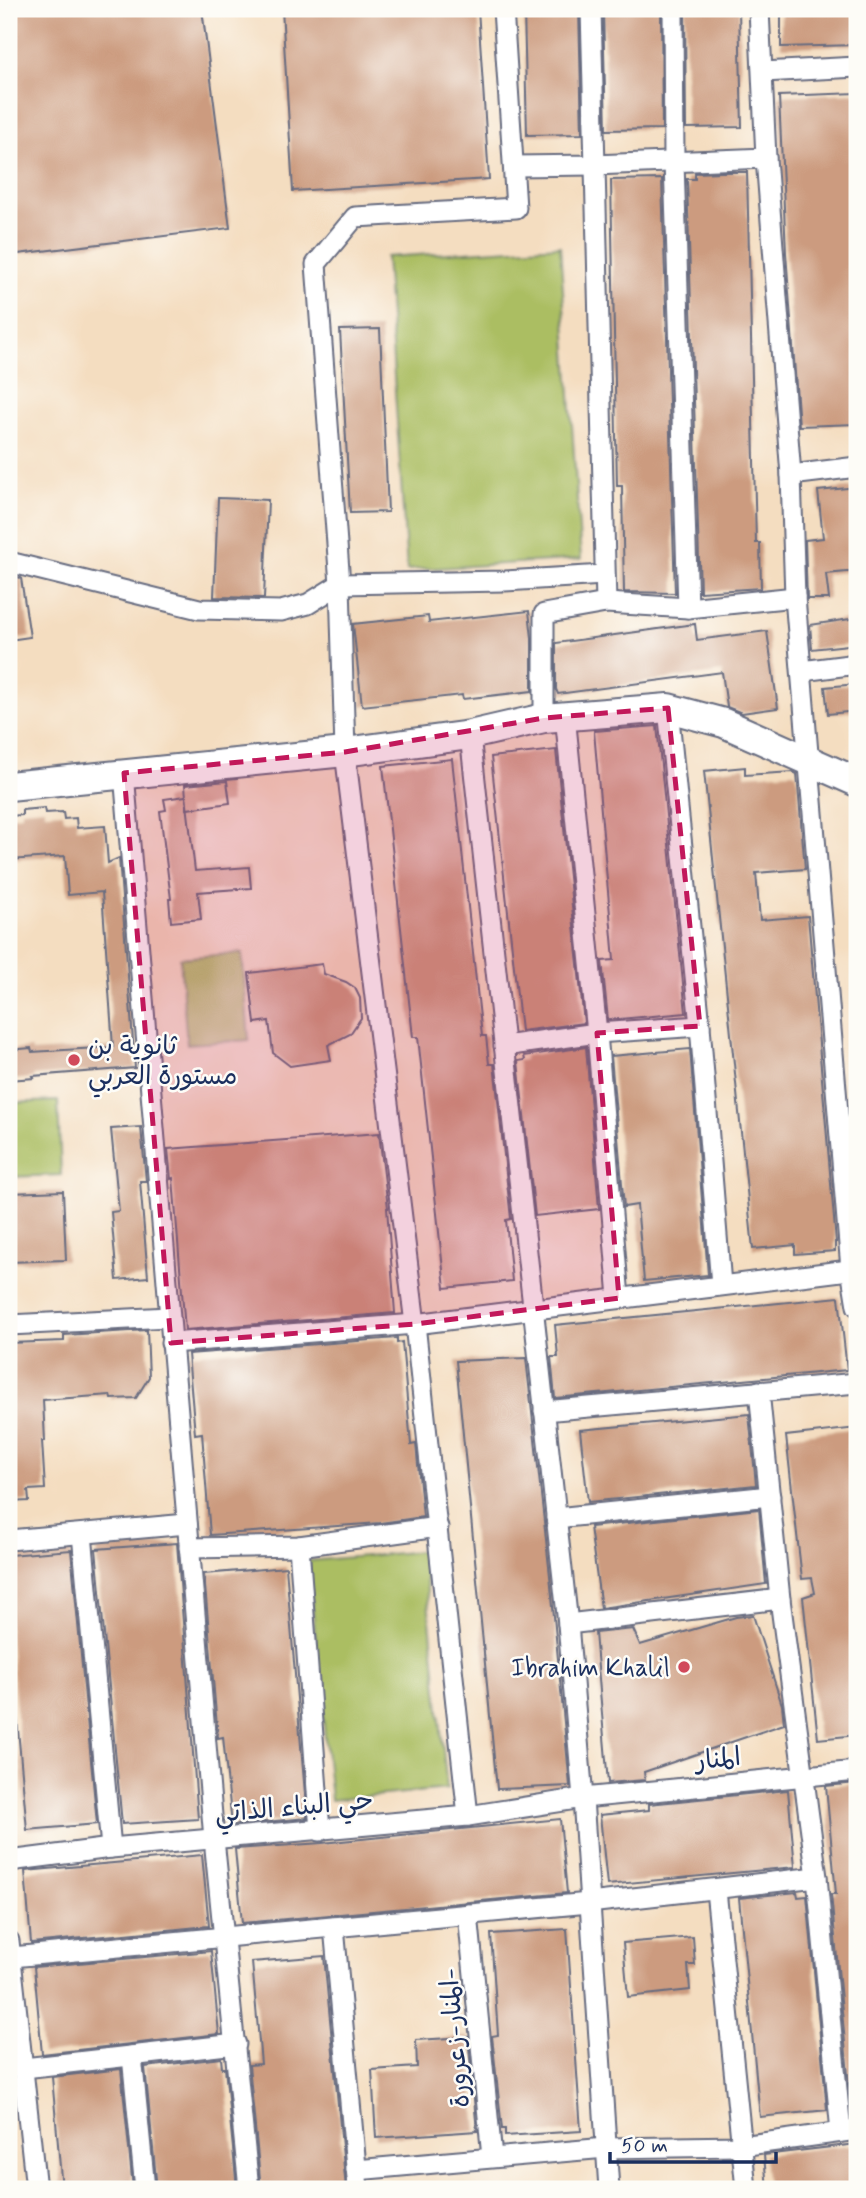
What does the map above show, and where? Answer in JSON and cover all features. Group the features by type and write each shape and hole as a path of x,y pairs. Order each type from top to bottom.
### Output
{"street":[{"path":"468,1816 415,1324 345,752 340,584 316,264 355,217 516,208 503,9"},
{"path":"591,9 606,603"},
{"path":"673,9 674,162 688,608"},
{"path":"759,9 766,158 791,475 795,597 857,1306"},
{"path":"762,72 857,67"},
{"path":"514,166 766,158"},
{"path":"791,475 857,467"},
{"path":"9,562 199,609 281,611 307,604 340,584 505,581 604,575"},
{"path":"619,1298 597,1033 554,717 544,614 606,603 688,608 795,597"},
{"path":"802,671 857,664"},
{"path":"668,708 700,1026 721,1286"},
{"path":"9,786 345,752 470,735 554,717 668,708 724,723 857,782"},
{"path":"470,735 568,1624 583,1798 609,2189"},
{"path":"124,773 214,1839 249,2189"},
{"path":"504,1046 597,1033 700,1026"},
{"path":"171,1343 415,1324 854,1269"},
{"path":"9,1325 169,1317"},
{"path":"544,1411 857,1383"},
{"path":"334,1927 357,2179 492,2157 606,2148 741,2146 849,2131 780,1599 759,1391"},
{"path":"556,1518 770,1496"},
{"path":"9,1540 187,1524"},
{"path":"189,1548 299,1546 438,1527"},
{"path":"82,1534 111,1848"},
{"path":"299,1546 320,1831"},
{"path":"568,1624 780,1599"},
{"name":"المنار","path":"583,1798 857,1771"},
{"name":"حي البناء الذاتي","path":"9,1861 111,1848 468,1816 583,1798"},
{"path":"36,2189 11,1949 223,1937 589,1903 817,1877"},
{"path":"716,1890 746,2189"},
{"name":"المنار-زعرورة-","path":"468,1914 492,2157"},
{"path":"24,2068 236,2044"},
{"path":"132,2056 145,2189"}],"highlighted area":[{"path":"668,708 700,1026 597,1033 619,1298 415,1324 171,1343 124,773 345,752 544,718"}],"green space":[{"path":"560,246 581,559 407,570 386,257"},
{"path":"242,953 249,1040 187,1044 180,958"},
{"path":"58,1101 61,1175 9,1177 9,1103"},
{"path":"423,1551 447,1789 331,1800 308,1561"}],"building":[{"path":"9,9 202,9 230,228 9,255"},
{"path":"282,9 478,9 489,179 293,191"},
{"path":"524,9 579,9 582,134 527,135"},
{"path":"603,9 661,9 662,129 606,130"},
{"path":"685,9 739,9 742,127 686,128"},
{"path":"781,9 857,9 857,45 781,47"},
{"path":"857,93 857,424 799,426 786,253 779,96"},
{"path":"747,172 756,543 760,543 761,588 700,592 687,179 695,179 695,173"},
{"path":"662,179 675,593 624,592 622,486 617,486 611,180"},
{"path":"380,329 388,512 350,513 340,330"},
{"path":"857,487 857,571 826,574 829,599 807,599 805,540 823,538 818,491"},
{"path":"218,498 268,500 264,598 214,597"},
{"path":"9,575 21,578 30,637 9,640"},
{"path":"529,611 532,691 463,699 462,695 362,706 353,624 428,616 429,622"},
{"path":"857,618 857,644 812,649 810,625"},
{"path":"695,624 697,640 767,631 778,708 742,713 727,707 722,672 558,694 556,643"},
{"path":"857,684 857,711 828,714 825,687"},
{"path":"657,726 686,1013 608,1020 602,961 614,960 594,731"},
{"path":"556,750 584,1023 521,1031 491,757"},
{"path":"452,759 482,1036 486,1036 489,1064 494,1064 511,1219 506,1220 512,1281 445,1288 418,1037 413,1037 383,766"},
{"path":"745,767 745,775 797,774 805,869 756,873 760,920 808,916 835,1251 795,1254 795,1245 753,1249 704,771"},
{"path":"227,781 230,803 187,809 185,785"},
{"path":"186,796 195,871 249,867 251,888 198,892 201,919 171,922 171,899 160,811 166,810 164,799"},
{"path":"44,808 45,813 63,812 64,819 76,818 77,828 105,826 108,863 119,858 135,1068 9,1080 9,1050 31,1048 32,1052 113,1047 102,892 68,895 65,856 9,860 9,816 22,815 22,810"},
{"path":"322,964 324,974 355,988 360,998 361,1018 350,1034 328,1045 331,1060 290,1066 273,1053 269,1021 255,1023 249,973"},
{"path":"586,1047 599,1209 535,1216 518,1061 525,1060 524,1056"},
{"path":"690,1049 708,1275 644,1281 637,1205 624,1207 611,1056"},
{"path":"141,1127 146,1181 140,1181 148,1277 117,1280 111,1212 119,1211 111,1129"},
{"path":"379,1133 388,1208 395,1313 185,1330 173,1178 171,1179 168,1149"},
{"path":"63,1191 66,1260 9,1262 9,1193"},
{"path":"839,1297 847,1370 555,1398 551,1357 558,1357 555,1325"},
{"path":"147,1330 149,1377 136,1398 111,1399 110,1395 43,1400 45,1489 28,1490 29,1501 9,1502 9,1343 64,1341 64,1335"},
{"path":"397,1338 397,1343 402,1342 411,1445 416,1444 423,1517 380,1523 210,1535 202,1433 195,1434 188,1354"},
{"path":"526,1358 570,1786 497,1789 456,1361"},
{"path":"749,1414 756,1485 588,1502 580,1430"},
{"path":"857,1428 857,1735 818,1739 803,1597 815,1593 812,1578 802,1579 786,1436"},
{"path":"759,1509 766,1584 601,1608 590,1527"},
{"path":"177,1543 198,1819 122,1824 96,1549"},
{"path":"71,1550 97,1824 27,1830 9,1628 9,1555"},
{"path":"286,1567 307,1818 232,1825 223,1737 218,1738 204,1574"},
{"name":"Ibrahim Khalil","path":"753,1615 782,1705 784,1724 644,1772 645,1780 608,1783 595,1633 633,1629 640,1645 736,1617"},
{"path":"857,1783 857,2106 851,2107 831,1894 836,1894 826,1786"},
{"path":"788,1790 795,1867 607,1885 600,1815 649,1810 649,1804"},
{"path":"560,1819 567,1893 242,1923 235,1849"},
{"path":"202,1855 209,1926 31,1943 25,1871"},
{"path":"797,1892 798,1897 807,1896 827,2110 760,2117 739,1898"},
{"path":"567,1929 581,2131 505,2136 492,2036 498,2035 491,1934"},
{"path":"693,1937 695,1965 688,1965 690,1990 628,1997 623,1943"},
{"path":"211,1951 219,2034 42,2054 34,1967"},
{"path":"324,1956 346,2189 261,2189 249,2065 261,2064 252,1962"},
{"path":"468,2037 477,2131 376,2138 372,2070 417,2067 416,2040"},
{"path":"221,2058 222,2068 225,2068 237,2189 157,2189 145,2067"},
{"path":"121,2069 133,2189 62,2189 52,2077"},
{"path":"857,2144 857,2189 767,2189 764,2155"}],"place":[{"name":"ثانوية بن مستورة العربي","path":"74,1060"},
{"name":"Ibrahim Khalil","path":"684,1667"}]}
